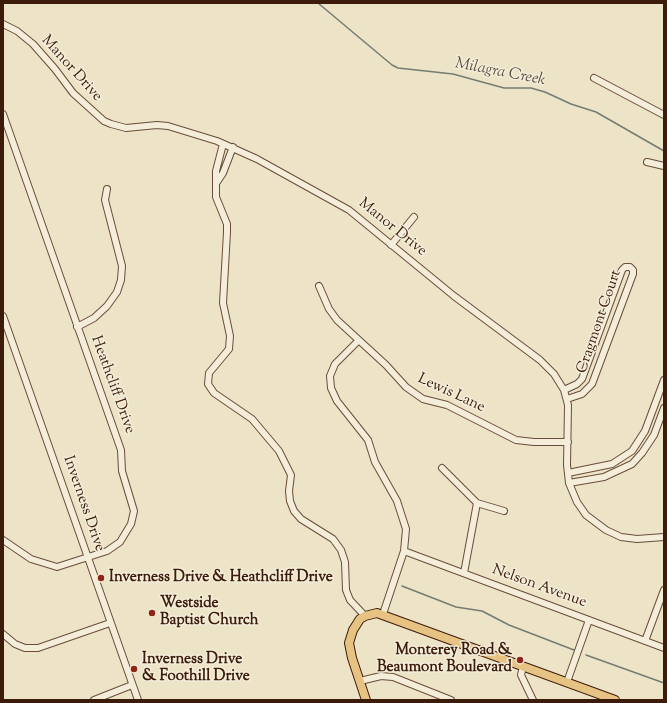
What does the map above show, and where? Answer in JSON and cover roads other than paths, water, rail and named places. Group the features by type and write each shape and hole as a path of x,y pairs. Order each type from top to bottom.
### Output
{"main road":[{"path":"366,700 352,658 350,643 352,630 365,616 377,613 615,700"}],"street":[{"name":"Manor Drive","path":"3,24 17,32 37,48 73,93 104,121 126,128 157,125 168,126 233,147 341,204 454,296 545,364 554,374 564,390 567,399 569,418 568,473 570,483 581,508 592,521 621,537 633,539 664,537"},
{"path":"594,78 664,115"},
{"name":"Heathcliff Drive","path":"3,114 121,450 122,471 134,511 131,524 120,542 107,551 58,567 43,564 31,559 3,540"},
{"path":"223,144 216,171 216,197 227,224 223,271 223,303 230,336 229,349 209,373 208,384 214,393 252,419 279,451 291,475 290,496 294,511 301,519 333,539 341,550 345,562 346,590 350,600 365,616"},
{"path":"217,182 223,173 233,147"},
{"path":"647,162 664,166"},
{"path":"77,327 94,318 107,306 117,292 121,280 122,266 105,200 108,189"},
{"path":"391,245 414,217"},
{"name":"Cragmont Court","path":"564,390 578,384 582,379 622,270 626,267 630,267 633,270 633,274 592,384 582,394 567,399"},
{"name":"Lewis Lane","path":"319,286 329,310 358,341 386,365 406,387 423,399 447,405 516,440 534,442 568,442"},
{"name":"Inverness Drive","path":"3,316 138,700"},
{"path":"358,341 335,364 330,376 331,388 337,401 368,440 375,462 397,501 406,529 404,550 383,614"},
{"path":"568,473 612,464 632,451 645,431 664,380"},
{"path":"570,483 604,477 632,464 642,453 654,435 664,408"},
{"path":"442,468 477,503 504,512"},
{"path":"464,573 477,503"},
{"name":"Nelson Avenue","path":"404,550 664,648"},
{"path":"645,641 664,590"},
{"path":"567,682 589,620"},
{"path":"3,634 15,644 25,648 38,648 110,623"},
{"path":"523,666 521,675 533,700"},
{"path":"360,681 381,676 393,677 451,700"},
{"path":"94,700 132,685"}],"waterway":[{"name":"Milagra Creek","path":"318,3 392,65 398,68 453,74 504,88 531,88 545,92 571,104 596,112 664,151"},
{"path":"402,586 456,607 482,611 509,625 574,650"},
{"path":"586,655 664,683"}],"place":[{"name":"Inverness Drive & Heathcliff Drive","path":"101,578"},
{"name":"Westside Baptist Church","path":"152,613"},
{"name":"Monterey Road & Beaumont Boulevard","path":"520,660"},
{"name":"Inverness Drive & Foothill Drive","path":"134,669"}]}
